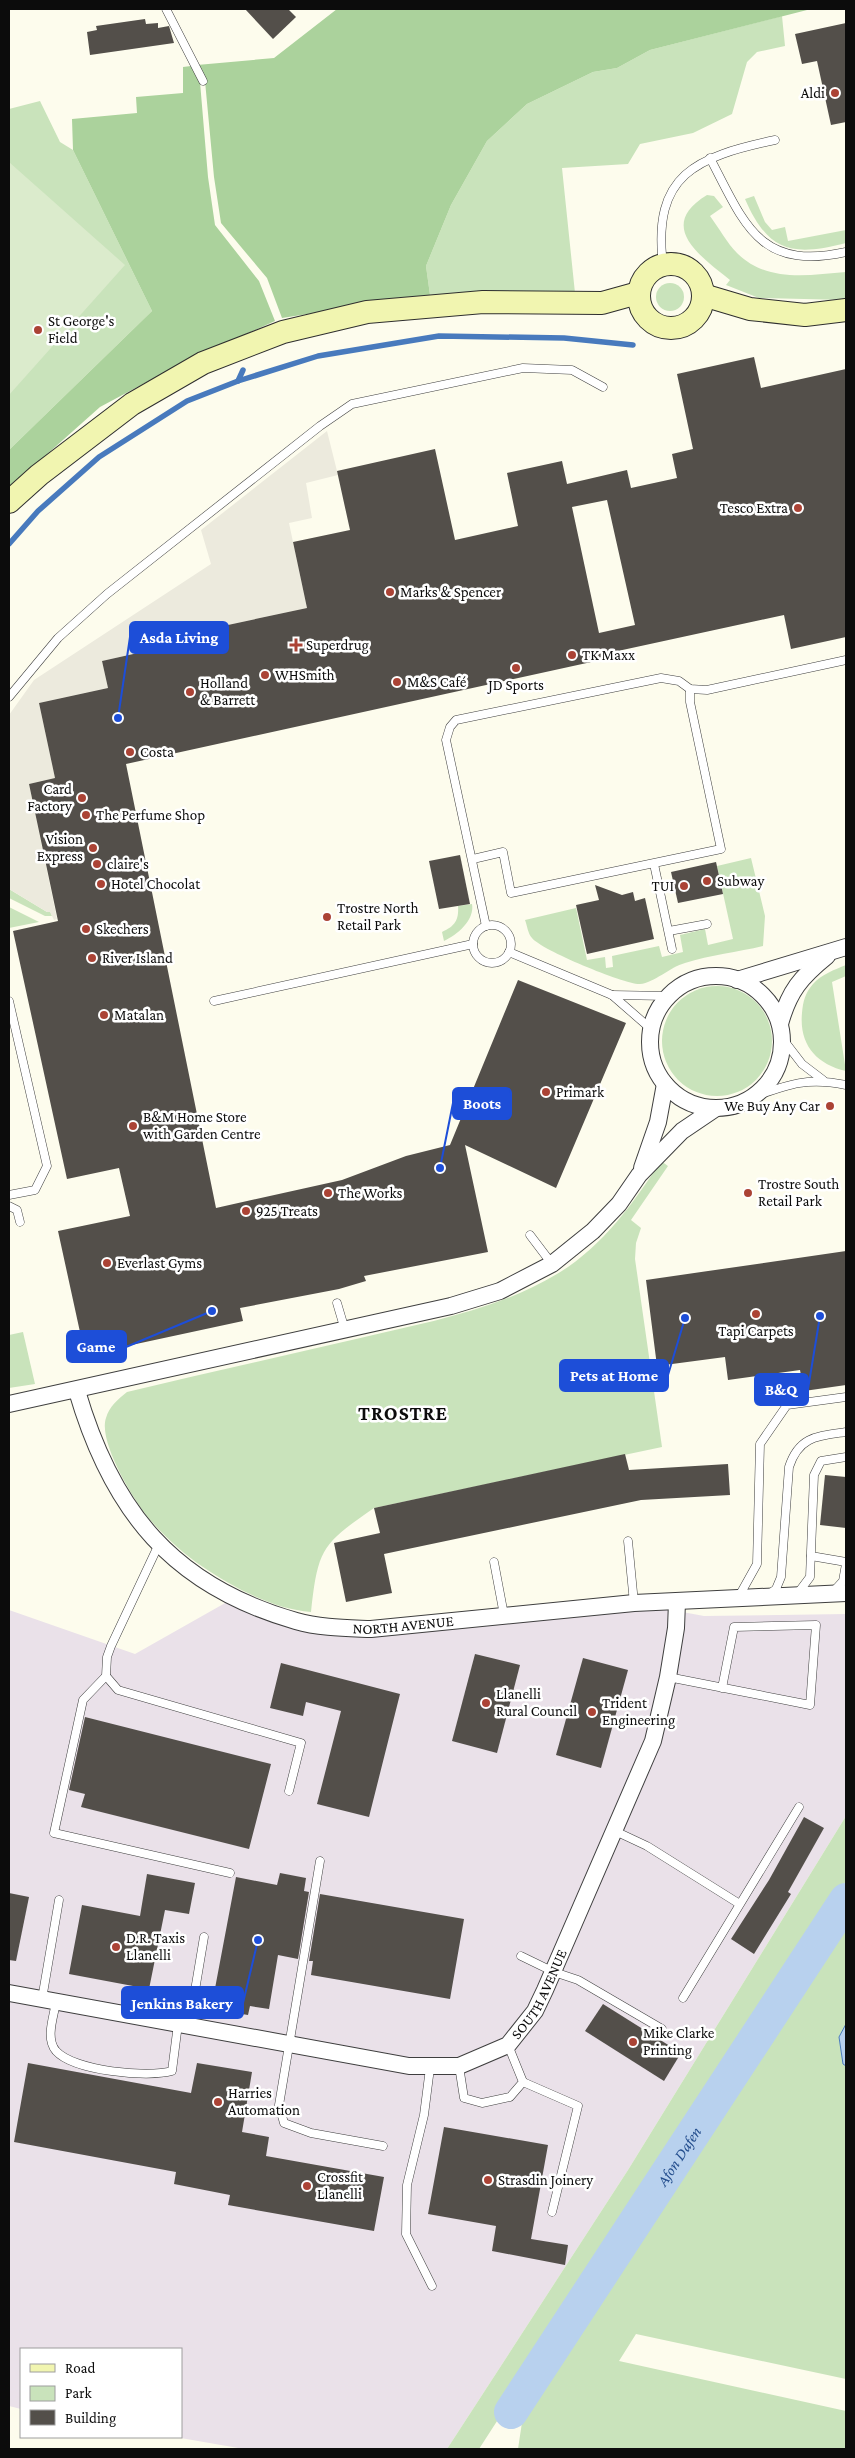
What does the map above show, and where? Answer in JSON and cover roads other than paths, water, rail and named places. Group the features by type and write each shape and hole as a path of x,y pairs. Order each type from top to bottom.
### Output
{"main road":[{"path":"663,265 682,266 690,271 697,277 703,295 700,310 690,322 670,329 660,327 647,318 639,304 638,293 647,275 663,265"},
{"path":"9,502 39,475 132,404 203,363 283,332 367,312 483,302 602,303 638,293"},
{"path":"703,295 750,309 805,315 846,310"}],"street":[{"path":"737,980 840,948"},
{"path":"781,1031 765,998 752,987 737,980 720,976 702,978 684,984 669,996 658,1010 651,1029 650,1048 654,1068 665,1084 679,1098 697,1106 716,1108 736,1106 753,1097 768,1084 777,1067 781,1053 781,1031 790,994 804,974 840,948"},
{"path":"639,1175 658,1122 665,1084"},
{"path":"9,1404 77,1391 451,1306 500,1291 552,1264 593,1231 619,1204 639,1175 682,1131 716,1108"},
{"name":"NORTH AVENUE","path":"77,1391 104,1465 126,1505 159,1544 192,1573 235,1598 297,1622 371,1629 504,1614 634,1603 839,1593"},
{"name":"SOUTH AVENUE","path":"9,1994 409,2066 430,2068 459,2066 508,2044 535,2011 554,1972 653,1742 668,1677 676,1628 677,1602"}],"lane":[{"path":"166,9 203,81"},
{"path":"663,265 660,239 662,214 672,189 685,175 710,158 735,149 775,140"},
{"path":"710,158 738,212 763,244 783,254 824,257 846,252"},
{"path":"9,697 58,638 107,594 320,426 352,404 523,368 572,370 603,386"},
{"path":"486,926 446,740 450,727 456,720 661,678 679,681 690,689 706,690 846,660"},
{"path":"473,859 503,852 511,893 721,849 690,702 690,689"},
{"path":"654,864 672,949"},
{"path":"492,924 504,928 511,939 510,952 500,961 488,962 477,956 473,944 476,933 492,924"},
{"path":"669,931 706,924"},
{"path":"214,1001 473,944"},
{"path":"510,952 612,995 651,1029"},
{"path":"612,995 669,996"},
{"path":"9,1001 47,1166 35,1190 9,1195"},
{"path":"781,1031 802,1064 823,1080"},
{"path":"753,1097 791,1083 823,1080 846,1085"},
{"path":"9,1206 17,1210 20,1222"},
{"path":"530,1235 552,1264"},
{"path":"337,1303 345,1330"},
{"path":"738,1598 757,1564 760,1444 787,1405 846,1397"},
{"path":"767,1596 776,1589 781,1577 789,1467 794,1452 808,1439 846,1432"},
{"path":"796,1595 810,1577 814,1475 821,1461 846,1457"},
{"path":"628,1541 634,1603"},
{"path":"159,1544 111,1646 107,1657 106,1676 83,1700 54,1833 230,1873"},
{"path":"811,1556 846,1563 844,1581 839,1593"},
{"path":"494,1562 504,1614"},
{"path":"668,1677 722,1688 810,1705 816,1625 734,1627 722,1688"},
{"path":"106,1676 118,1690 301,1743 289,1791"},
{"path":"683,1998 738,1903 799,1806"},
{"path":"615,1831 647,1846 738,1903"},
{"path":"320,1861 279,2105 284,2123 311,2133 383,2146"},
{"path":"59,1900 49,2001 51,2041 56,2050 66,2058 84,2065 109,2070 160,2075 172,2072 204,1937"},
{"path":"521,1956 554,1972 578,1980 662,2029"},
{"path":"508,2044 523,2082 578,2106 552,2212"},
{"path":"459,2066 464,2098 482,2103 510,2097 523,2082"},
{"path":"430,2068 424,2115 407,2185 406,2234 432,2286"}],"water":[{"path":"846,2024 846,2066 843,2064 839,2037"}],"waterway":[{"path":"9,544 38,511 99,457 187,401 238,381 318,356 439,336 564,338 633,345"},
{"path":"238,381 243,370"},
{"name":"Afon Dafen","path":"511,2412 846,1900"}],"place":[{"name":"Aldi","path":"835,93"},
{"name":"St George's Field","path":"38,330"},
{"name":"Tesco Extra","path":"798,508"},
{"name":"Marks & Spencer","path":"390,592"},
{"name":"Superdrug","path":"296,645"},
{"name":"TK Maxx","path":"572,655"},
{"name":"JD Sports","path":"516,668"},
{"name":"WHSmith","path":"265,675"},
{"name":"M&S Café","path":"397,682"},
{"name":"Holland & Barrett","path":"190,692"},
{"name":"Asda Living","path":"118,718"},
{"name":"Costa","path":"130,752"},
{"name":"Card Factory","path":"82,798"},
{"name":"The Perfume Shop","path":"86,815"},
{"name":"Vision Express","path":"93,848"},
{"name":"claire's","path":"97,864"},
{"name":"Subway","path":"707,881"},
{"name":"Hotel Chocolat","path":"101,884"},
{"name":"TUI","path":"684,886"},
{"name":"Trostre North Retail Park","path":"327,917"},
{"name":"Skechers","path":"86,929"},
{"name":"River Island","path":"92,958"},
{"name":"Matalan","path":"104,1015"},
{"name":"Primark","path":"546,1092"},
{"name":"We Buy Any Car","path":"830,1106"},
{"name":"B&M Home Store with Garden Centre","path":"133,1126"},
{"name":"Boots","path":"440,1168"},
{"name":"The Works","path":"328,1193"},
{"name":"Trostre South Retail Park","path":"748,1193"},
{"name":"925 Treats","path":"246,1211"},
{"name":"Everlast Gyms","path":"107,1263"},
{"name":"Game","path":"212,1311"},
{"name":"Tapi Carpets","path":"756,1314"},
{"name":"B&Q","path":"820,1316"},
{"name":"Pets at Home","path":"685,1318"},
{"name":"Llanelli Rural Council","path":"486,1703"},
{"name":"Trident Engineering","path":"592,1712"},
{"name":"Jenkins Bakery","path":"258,1940"},
{"name":"D.R. Taxis Llanelli","path":"116,1947"},
{"name":"Mike Clarke Printing","path":"633,2042"},
{"name":"Harries Automation","path":"218,2102"},
{"name":"Strasdin Joinery","path":"488,2180"},
{"name":"Crossfit Llanelli","path":"307,2186"}],"district":[{"name":"TROSTRE","path":"403,1413"}]}
